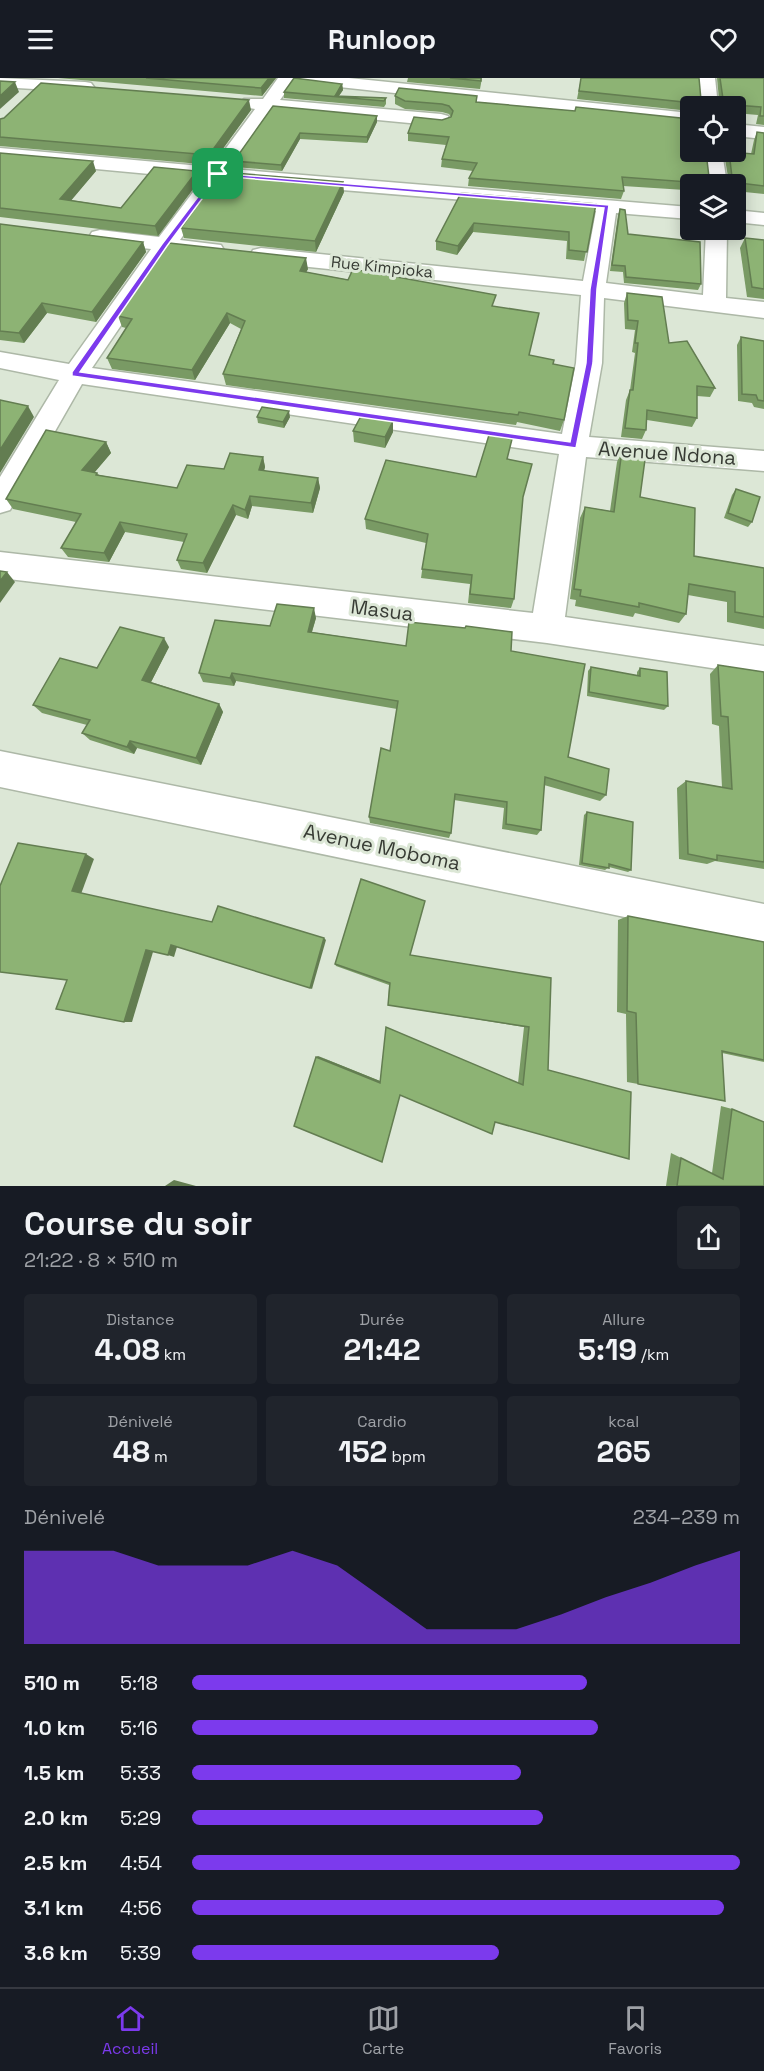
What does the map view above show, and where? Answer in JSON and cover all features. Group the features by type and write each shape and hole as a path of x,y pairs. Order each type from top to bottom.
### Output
{"street":[{"path":"0,502 75,374 165,245 288,78"},
{"path":"299,78 680,118"},
{"path":"706,78 708,96"},
{"path":"0,82 44,81 104,89"},
{"path":"24,100 44,81"},
{"path":"233,101 441,120"},
{"path":"746,131 764,133"},
{"path":"0,154 680,212"},
{"path":"547,629 574,446 590,363 593,289 607,206"},
{"path":"746,217 764,219"},
{"name":"Rue Kimpioka","path":"82,235 593,289 764,310"},
{"path":"714,305 717,240"},
{"name":"Avenue Ndona","path":"0,360 75,374 574,446 764,461"},
{"name":"Masua","path":"0,565 547,629 764,660"},
{"name":"Avenue Moboma","path":"0,769 764,925"}],"building":[{"path":"146,78 269,78 261,88"},
{"path":"294,78 342,84 335,96 386,98 384,101 284,92"},
{"path":"450,78 481,78 481,81"},
{"path":"581,78 699,78 701,96 680,96 680,102 579,91"},
{"path":"720,78 764,78 764,116 760,116 761,107 746,106 746,96 723,96"},
{"path":"0,81 15,82 0,96"},
{"path":"41,83 249,100 209,155 0,137 0,119 4,118"},
{"path":"399,88 477,96 476,102 575,111 576,107 680,118 680,162 707,162 709,174 680,174 680,181 622,177 624,191 469,178 477,163 442,159 449,137 408,133 414,117 442,120 451,117 453,111 449,106 405,101 395,96"},
{"path":"273,106 377,116 367,137 300,133 281,165 234,161"},
{"path":"757,132 764,133 764,186 746,184 746,174 732,174 730,162 746,162 746,153 754,154"},
{"path":"0,153 93,161 60,199 121,208 154,167 197,171 155,226 0,208"},
{"path":"221,172 343,182 315,241 181,228"},
{"path":"461,193 596,204 587,252 569,250 569,232 474,223 458,246 436,241"},
{"path":"620,209 625,210 628,234 700,242 701,284 626,277 625,266 612,265"},
{"path":"0,224 143,242 92,312 42,303 19,333 0,331"},
{"path":"746,238 764,240 764,289 752,287"},
{"path":"169,243 306,258 300,271 348,280 353,269 496,295 492,306 539,313 529,355 554,360 553,364 574,368 564,420 519,412 518,415 223,374 245,321 227,313 192,370 107,358 132,319 118,316"},
{"path":"627,293 662,297 669,343 687,341 715,388 697,386 697,418 647,410 646,430 625,428 630,390 633,390 638,343 635,343 638,321 628,320"},
{"path":"741,337 764,341 764,401 758,400 756,395 742,394"},
{"path":"0,400 28,406 0,450"},
{"path":"262,407 289,411 283,422 257,417"},
{"path":"361,416 393,421 385,437 353,431"},
{"path":"46,430 106,442 82,470 97,473 96,475 177,488 187,465 224,469 230,453 263,457 259,470 318,478 311,503 250,496 245,510 233,505 203,563 177,560 187,534 120,522 104,553 61,548 81,514 6,499"},
{"path":"489,435 512,439 507,459 532,464 523,497 514,599 470,594 472,575 422,569 428,534 365,519 386,460 476,477"},
{"path":"622,450 646,452 640,497 695,508 694,556 764,568 764,617 735,612 735,592 689,584 686,614 639,603 639,607 580,596 581,590 574,589 585,507 614,512"},
{"path":"736,489 760,497 752,522 728,513"},
{"path":"0,571 7,572 0,581"},
{"path":"277,604 314,608 308,632 406,646 409,622 465,628 466,626 512,632 511,651 585,664 568,757 609,769 606,795 545,777 541,830 506,824 507,802 455,794 451,833 369,817 381,748 390,751 398,701 232,673 230,678 199,673 215,620 270,626"},
{"path":"120,627 164,638 142,680 219,704 196,758 130,741 127,747 82,733 90,720 33,705 60,658 97,668"},
{"path":"718,665 764,672 764,862 717,855 717,860 688,854 686,781 732,789 728,717 721,716"},
{"path":"591,667 640,676 640,668 667,672 668,706 589,692"},
{"path":"587,812 633,822 631,870 609,864 609,868 582,863"},
{"path":"18,843 86,854 72,891 212,922 218,906 324,938 310,988 171,945 168,955 146,950 124,1022 56,1009 67,980 0,972 0,886"},
{"path":"361,879 425,901 410,955 551,978 548,1070 631,1092 629,1159 495,1122 492,1134 400,1095 382,1162 294,1126 316,1057 380,1083 386,1027 523,1085 529,1027 388,1005 390,983 335,964"},
{"path":"628,916 764,942 764,1060 722,1051 725,1101 638,1084 636,1013 627,1011"},
{"path":"732,1109 764,1122 764,1186 677,1186 681,1158 723,1179"}],"route":[{"path":"218,174 607,206 593,289 590,363 574,446 75,374 165,245 218,174"}]}
